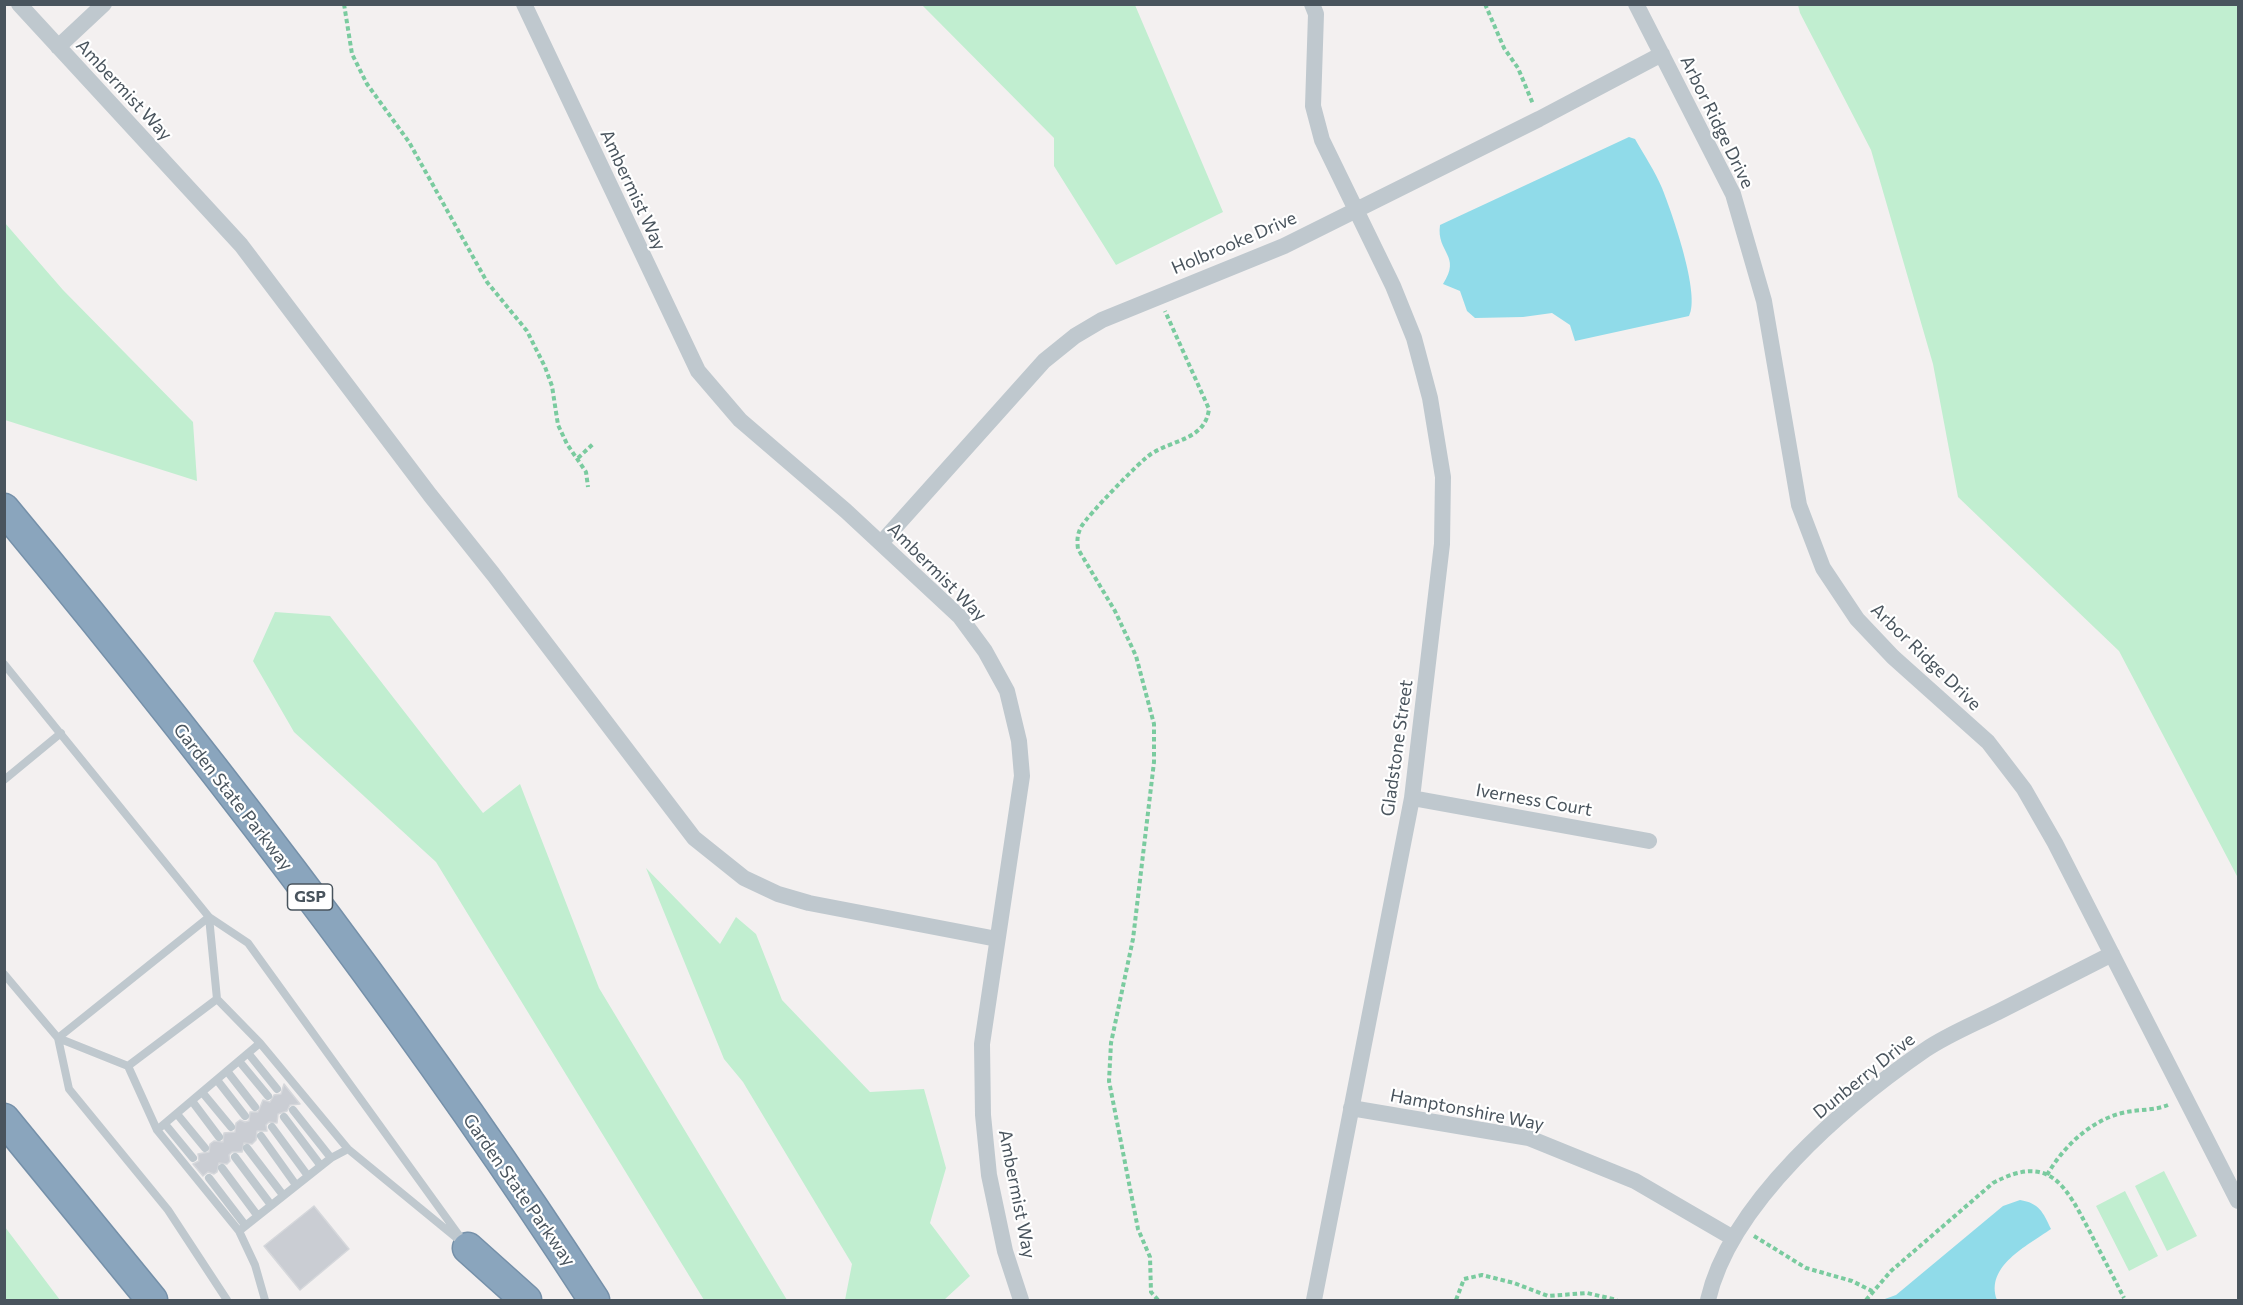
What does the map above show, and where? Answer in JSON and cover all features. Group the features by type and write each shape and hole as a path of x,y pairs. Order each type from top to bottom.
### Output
{"highway":[{"name":"Garden State Parkway","path":"4,509 81,602 277,852 478,1130 594,1300"},
{"path":"4,1119 152,1300"},
{"path":"468,1248 526,1300"}],"street":[{"name":"Ambermist Way","path":"19,4 241,245 694,838 744,878 778,894 809,903 997,939"},
{"path":"58,48 104,4"},
{"name":"Ambermist Way","path":"524,4 698,371 740,420 881,543 960,617 985,651 1007,691 1019,741 1022,776 982,1044 983,1115 989,1175 1005,1251 1021,1300"},
{"path":"1312,4 1316,14 1313,106 1322,140 1355,209"},
{"name":"Arbor Ridge Drive","path":"1636,4 1733,194 1764,301 1799,505 1823,568 1857,619 1893,657 1988,742 2024,789 2112,954 2238,1201"},
{"name":"Holbrooke Drive","path":"881,543 1044,361 1075,336 1102,320 1284,246 1539,119 1662,54"},
{"name":"Gladstone Street","path":"1314,1300 1412,798 1442,544 1443,477 1430,398 1414,338 1393,286 1355,209"},
{"name":"Iverness Court","path":"1412,798 1649,841"},
{"name":"Dunberry Drive","path":"1708,1300 1718,1267 1737,1233 1767,1190 1811,1143 1870,1092 1926,1049 2112,954"},
{"name":"Hamptonshire Way","path":"1351,1108 1529,1138 1635,1181 1737,1233"}],"lane":[{"path":"4,664 209,917 248,943 468,1248"},
{"path":"4,780 61,733"},
{"path":"209,917 217,999 261,1043 348,1149 468,1248"},
{"path":"58,1038 209,917"},
{"path":"4,974 58,1038 69,1089 168,1210 227,1300"},
{"path":"128,1066 217,999"},
{"path":"58,1038 128,1066 157,1130 242,1228"},
{"path":"157,1130 261,1043"},
{"path":"248,1053 277,1089"},
{"path":"239,1061 268,1096"},
{"path":"227,1071 255,1107"},
{"path":"217,1080 245,1116"},
{"path":"202,1092 231,1127"},
{"path":"192,1101 219,1137"},
{"path":"293,1110 331,1158"},
{"path":"177,1114 205,1148"},
{"path":"284,1117 321,1166"},
{"path":"165,1124 193,1158"},
{"path":"272,1127 308,1176"},
{"path":"261,1136 296,1185"},
{"path":"247,1148 284,1195"},
{"path":"242,1228 331,1158 348,1149"},
{"path":"236,1157 271,1205"},
{"path":"222,1168 257,1215"},
{"path":"209,1178 242,1228 265,1300"}],"path":[{"path":"344,4 352,54 367,84 409,142 488,282 526,331 552,386 558,425 567,444 586,472 588,487"},
{"path":"1485,4 1504,48 1518,68 1539,119"},
{"path":"1158,297 1209,409 1207,420 1199,432 1151,454 1089,517 1077,539 1078,549 1115,611 1136,656 1154,724 1154,762 1135,927 1112,1034 1109,1081 1138,1229 1150,1257 1151,1292 1158,1300"},
{"path":"578,458 593,444"},
{"path":"2047,1175 2076,1139 2104,1119 2122,1112 2158,1109 2168,1105"},
{"path":"1866,1300 1891,1271 1993,1183 2018,1173 2047,1175 2067,1188 2124,1298"},
{"path":"1737,1233 1806,1268 1852,1281 1872,1291"},
{"path":"1456,1300 1464,1278 1473,1275 1514,1282 1548,1296 1579,1294 1617,1300"},
{"path":"1574,1300 1579,1294"}],"green space":[{"path":"922,5 1135,5 1223,212 1116,265 1054,166 1054,138"},
{"path":"1798,5 2238,5 2238,878 2119,651 1958,497 1933,364 1871,150 1800,13"},
{"path":"5,223 63,290 193,422 197,481 5,420"},
{"path":"275,612 330,616 483,813 520,784 599,988 787,1300 704,1300 436,862 294,732 253,661"},
{"path":"646,868 720,944 736,917 756,934 782,1000 870,1092 924,1089 946,1168 930,1223 970,1276 944,1300 845,1300 852,1264 743,1082 724,1059"},
{"path":"2164,1171 2197,1236 2167,1251 2135,1186"},
{"path":"2125,1191 2158,1256 2129,1271 2096,1206"},
{"path":"5,1227 60,1300 5,1300"}],"water":[{"path":"1629,137 1635,139 1653,169 1672,216 1688,273 1692,305 1689,316 1575,341 1570,325 1552,313 1523,317 1475,318 1467,311 1460,291 1443,284 1450,266 1441,242 1440,225"},
{"path":"2020,1200 2032,1203 2040,1209 2051,1229 2020,1250 2002,1267 1995,1288 1997,1300 1882,1300 1896,1295 2003,1206"}],"building":[{"path":"284,1084 300,1104 290,1105 287,1111 278,1114 277,1123 269,1122 266,1125 267,1131 257,1131 256,1140 252,1144 244,1143 242,1152 232,1152 227,1164 219,1163 217,1172 214,1174 208,1172 203,1176 193,1164 199,1161 198,1154 209,1152 210,1144 214,1141 223,1142 224,1133 235,1132 236,1123 240,1120 249,1121 250,1112 258,1112 263,1100 270,1102 274,1095 281,1094"},
{"path":"314,1206 349,1249 300,1290 264,1246"}]}
